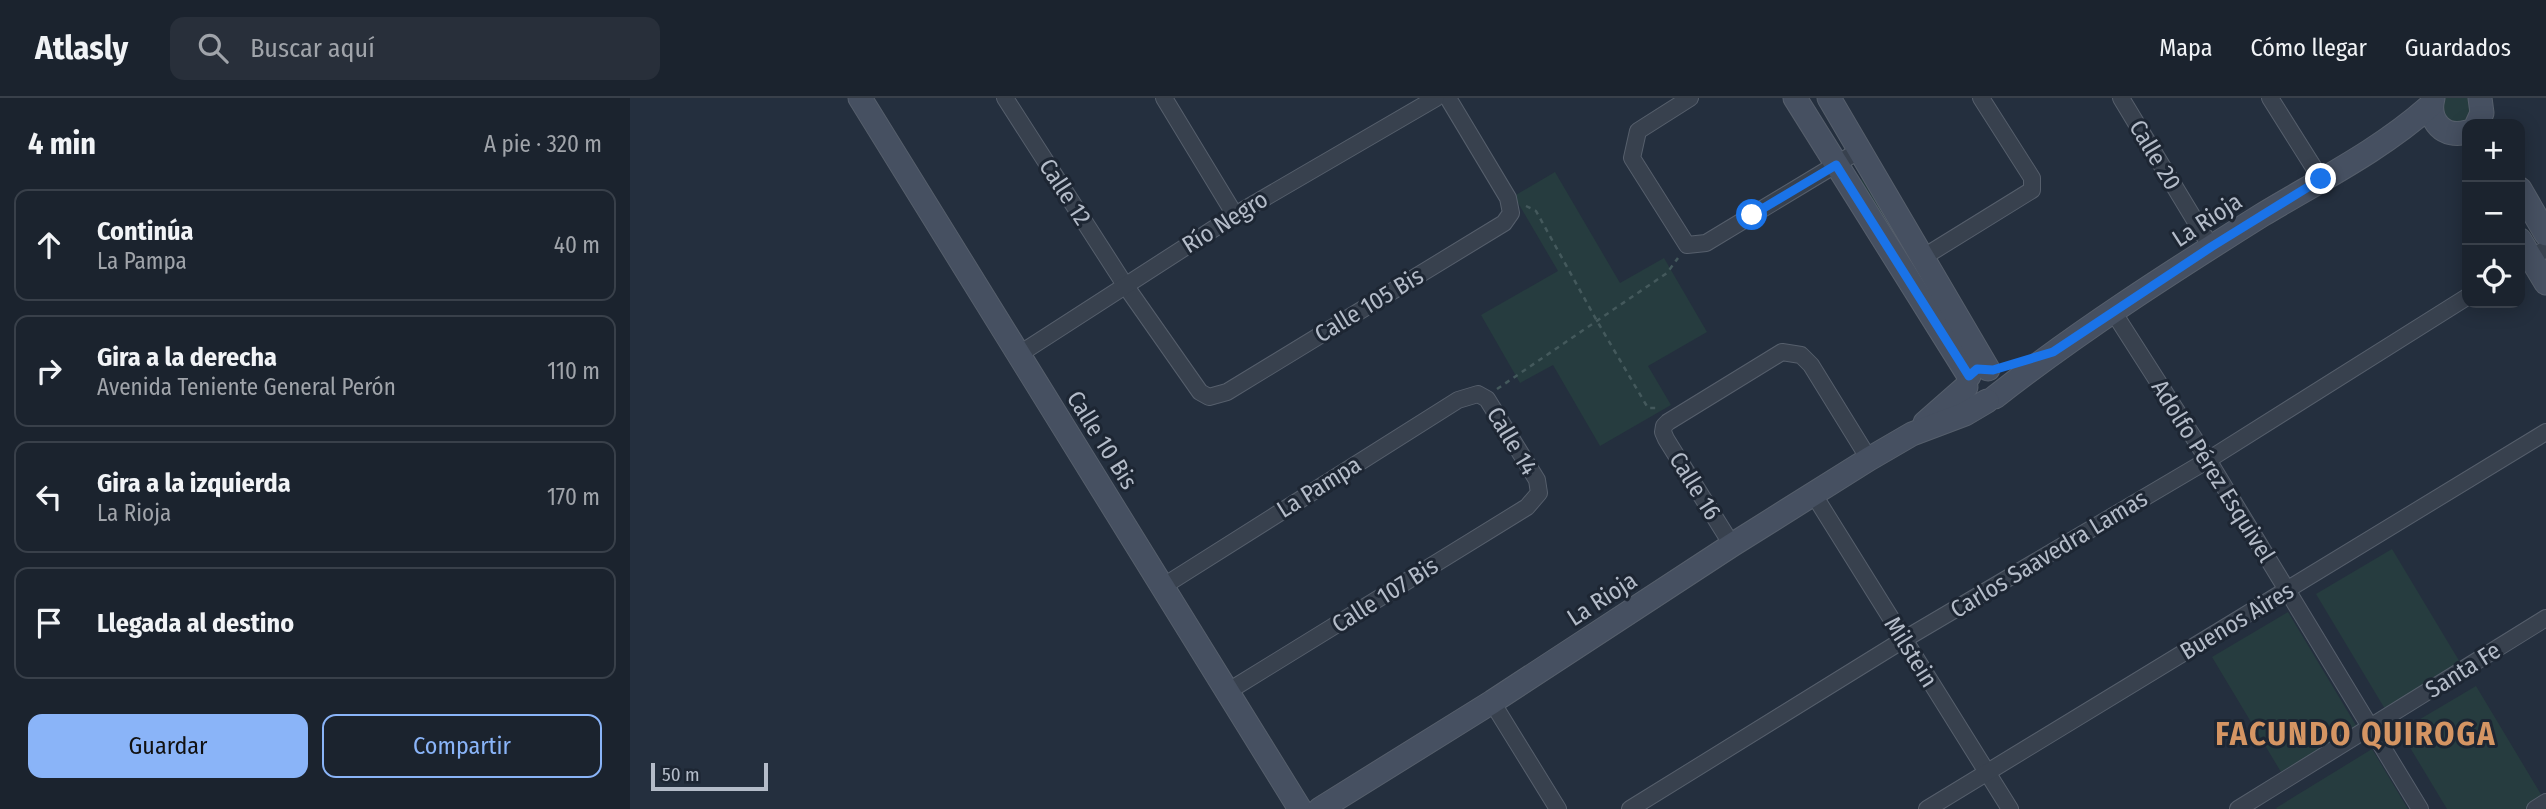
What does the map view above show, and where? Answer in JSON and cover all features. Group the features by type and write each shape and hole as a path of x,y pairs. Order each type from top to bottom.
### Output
{"main road":[{"name":"Calle 10 Bis","path":"860,98 1300,809"},
{"path":"1795,98 1836,165 1979,376 2000,384 1991,399 1976,400 1968,393 1979,376"},
{"path":"1829,98 1922,258 1979,376"},
{"path":"2432,102 2432,116 2462,120"},
{"name":"La Rioja","path":"1320,809 1492,702 1869,459 1912,434 1965,414 1991,399 2053,352 2211,247 2393,138 2432,102"},
{"name":"La Rioja","path":"2393,138 2462,124"},
{"path":"2525,208 2546,283"},
{"name":"La Rioja","path":"1912,434 1979,376 2053,352"}],"street":[{"name":"Calle 12","path":"1005,98 1125,285 1200,392 1209,397"},
{"path":"1164,98 1235,215"},
{"name":"Río Negro","path":"1018,355 1235,215 1436,98"},
{"path":"1448,98 1508,198"},
{"path":"1690,98 1638,131 1632,158 1687,245 1706,243 1860,150"},
{"path":"1922,258 2032,190 2032,178 1980,98"},
{"name":"Calle 20","path":"2121,98 2211,247"},
{"path":"2270,98 2321,179"},
{"name":"Calle 105 Bis","path":"1209,397 1227,392 1504,223 1511,213 1508,198"},
{"name":"Carlos Saavedra Lamas","path":"1630,809 1903,640 2208,460 2462,300"},
{"name":"Adolfo Pérez Esquivel","path":"2114,313 2208,460 2420,809"},
{"path":"1666,424 1782,352 1801,355 1811,365 1869,459"},
{"name":"Calle 14","path":"1483,396 1537,480 1539,493"},
{"name":"La Pampa","path":"1161,587 1458,400 1483,396"},
{"name":"Calle 16","path":"1666,424 1663,432 1666,439 1732,545"},
{"name":"Buenos Aires","path":"1927,809 2546,432"},
{"name":"Calle 107 Bis","path":"1227,692 1527,507 1539,493"},
{"name":"Milstein","path":"1814,495 2010,809"},
{"name":"Santa Fe","path":"2238,809 2546,618"},
{"path":"1492,702 1558,809"},
{"path":"2535,809 2546,802"}],"path":[{"path":"1508,198 1536,211 1648,408 1661,409 1666,424"},
{"path":"1483,396 1667,273 1687,245"}],"green space":[{"path":"2437,98 2470,98 2478,108 2468,119 2462,119 2462,125 2444,119"},
{"path":"1555,172 1620,283 1664,258 1707,332 1648,366 1671,405 1600,446 1553,365 1520,383 1481,315 1558,271 1514,196"},
{"path":"1862,179 1975,357 1971,359 1859,181"},
{"path":"2392,549 2461,664 2385,709 2316,594"},
{"path":"2288,612 2357,727 2281,772 2212,657"},
{"path":"2476,686 2545,801 2531,809 2447,809 2400,731"},
{"path":"2372,749 2408,809 2276,808"}],"district":[{"name":"FACUNDO QUIROGA","path":"2356,734"}],"route":[{"path":"1752,215 1836,165 1969,376 1977,369 1993,370 2053,352 2211,247 2321,179"}]}
